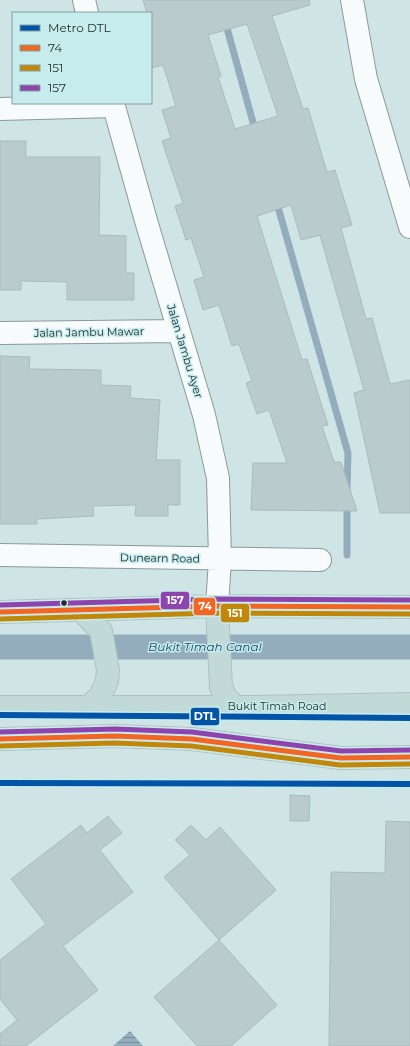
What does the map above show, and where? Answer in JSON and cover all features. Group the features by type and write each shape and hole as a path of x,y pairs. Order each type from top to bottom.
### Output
{"highway":[{"path":"217,606 221,687 226,698 235,706"},
{"path":"0,612 217,606 410,607"},
{"path":"81,610 102,631 108,670 107,681 100,696 89,707"},
{"name":"Bukit Timah Road","path":"0,707 250,707 410,704"},
{"path":"0,739 115,736 192,739 341,758 410,757"}],"street":[{"path":"84,0 87,12"},
{"path":"352,0 366,79 410,226"},
{"path":"0,109 114,104"},
{"name":"Jalan Jambu Ayer","path":"114,104 178,331 204,415 218,478 220,560 217,606"},
{"name":"Jalan Jambu Mawar","path":"0,333 178,331"},
{"name":"Dunearn Road","path":"0,555 220,560 320,560"}],"water":[{"path":"130,1031 143,1046 113,1046"}],"building":[{"path":"143,0 309,0 310,5 272,16 303,109 308,108 327,172 335,170 352,225 341,228 366,319 372,318 390,384 410,380 410,513 380,513 354,393 364,390 320,235 301,240 291,205 257,216 302,360 307,359 328,425 322,426 334,462 341,462 357,511 251,510 253,463 287,463 269,410 257,414 246,383 252,381 239,344 232,346 219,305 203,310 194,280 204,277 191,238 186,240 175,206 183,203 162,141 171,138 162,110 176,106 163,65 152,68 152,12 147,12","holes":["247,24 278,116 235,129 218,77 221,76 208,35"]},
{"path":"0,141 26,141 26,157 100,157 99,235 126,236 126,273 134,273 134,300 67,300 67,282 21,281 21,290 0,290"},
{"path":"0,356 30,357 29,369 101,370 101,385 131,386 130,398 160,400 156,460 180,460 180,505 168,505 168,516 135,516 136,505 93,506 94,516 37,519 37,524 0,524"},
{"path":"290,795 310,796 309,821 290,821"},
{"path":"108,816 122,833 100,850 133,892 63,946 98,990 26,1046 0,1046 0,1034 17,1020 0,999 0,960 46,924 11,879 81,825 87,833"},
{"path":"386,821 410,822 410,1046 329,1046 331,872 385,873"},
{"path":"191,825 206,840 220,827 276,890 219,940 164,877 190,855 175,840"},
{"path":"219,940 277,1005 231,1046 197,1046 154,997"}],"waterway":[{"path":"225,21 256,133"},
{"path":"276,200 348,453 347,492"},
{"path":"347,502 347,555"},
{"name":"Bukit Timah Canal","path":"0,647 410,647"}],"metro line":[{"name":"DTL","path":"0,715 410,718"},
{"name":"DTL","path":"0,783 410,784"}],"transit line":[{"name":"157","path":"0,605 217,599 410,600"},
{"name":"74","path":"0,612 217,606 410,607"},
{"name":"151","path":"0,619 217,613 410,614"},
{"name":"157","path":"0,732 115,729 192,732 341,751 410,750"},
{"name":"74","path":"0,739 115,736 192,739 341,758 410,757"},
{"name":"151","path":"0,746 115,743 191,746 340,765 410,764"}]}
